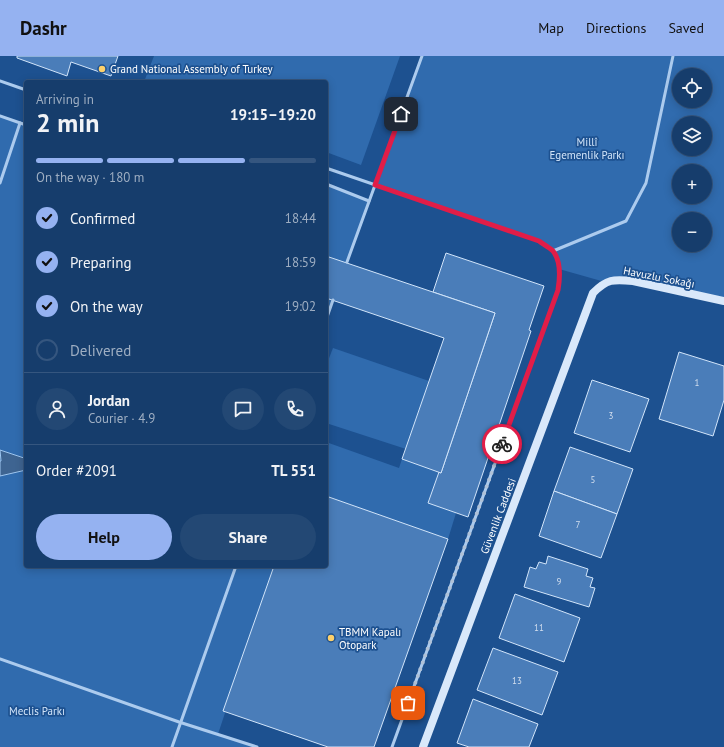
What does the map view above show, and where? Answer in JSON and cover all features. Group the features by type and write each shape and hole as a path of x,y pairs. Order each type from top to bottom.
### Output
{"main road":[{"name":"Havuzlu Sokağı","path":"593,293 605,282 619,279 724,301"},
{"name":"Güvenlik Caddesi","path":"423,747 593,293"}],"lane":[{"path":"347,262 422,56"},
{"path":"553,251 626,221 646,183 674,56"},
{"path":"0,81 24,89"},
{"path":"0,116 24,124"},
{"path":"0,183 20,123"},
{"path":"328,169 539,241 553,251 559,269 558,290 392,747"},
{"path":"328,185 370,201"},
{"path":"328,314 333,300"},
{"path":"172,747 179,722 235,568"},
{"path":"0,659 179,722 257,747"}],"green space":[{"path":"154,56 400,56 361,165 328,153 328,80 145,80"},
{"name":"Millî Egemenlik Parkı","path":"422,56 724,56 724,301 633,281 605,282 559,269 552,253 539,241 375,185"},
{"name":"Meclis Parkı","path":"0,116 24,124 24,568 273,568 218,734 257,747 0,747"},
{"path":"328,185 369,201 328,314"},
{"path":"333,348 429,381 406,449 328,424 328,361"},
{"path":"328,443 399,468 402,459 439,472 428,503 456,513 448,539 328,497"}],"shaded area":[{"path":"0,450 24,458 24,470 0,476"}],"building":[{"name":"Grand National Assembly of Turkey","path":"17,56 118,56 111,76 71,62 67,76 17,58"},
{"path":"446,253 544,286 529,330 531,331 468,517 428,503 439,472 441,473 495,313 433,292"},
{"path":"328,257 495,313 441,473 402,459 444,338 328,299"},
{"path":"679,352 724,366 724,400 713,436 659,419"},
{"path":"592,380 649,399 630,452 574,433"},
{"path":"570,447 633,469 617,514 554,491"},
{"path":"554,491 617,514 601,558 539,536"},
{"name":"TBMM Kapalı Otopark","path":"328,497 448,539 374,747 328,747 223,711 273,568 328,568"},
{"path":"548,556 588,569 586,576 593,578 590,587 595,588 589,607 524,587 530,567 536,569 539,562 546,564"},
{"path":"515,594 580,618 564,662 499,638"},
{"path":"493,648 558,672 542,715 477,690"},
{"path":"473,699 538,724 529,747 469,747 457,743"}],"way so far":[{"path":"408,703 502,444"}],"place":[{"name":"Grand National Assembly of Turkey","path":"102,69"},
{"name":"TBMM Kapalı Otopark","path":"331,638"}],"route":[{"path":"401,114 375,185 539,241 553,251 557,259 559,269 558,290 502,444"}]}
